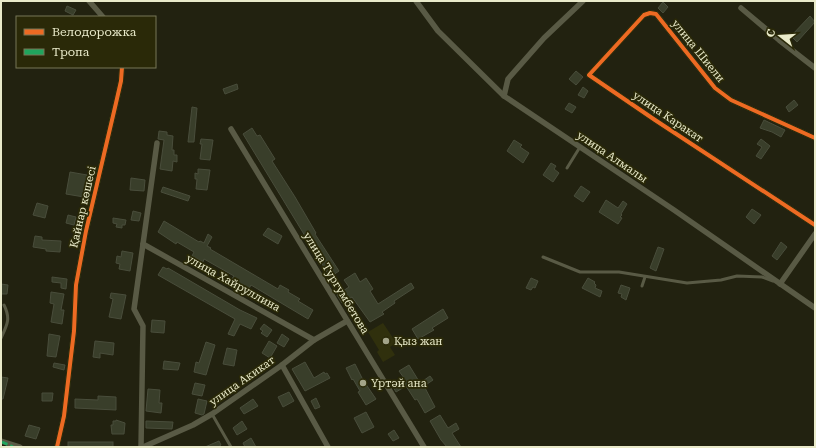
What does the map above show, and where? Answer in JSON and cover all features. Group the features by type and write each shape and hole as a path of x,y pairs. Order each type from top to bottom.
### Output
{"street":[{"path":"89,1 102,16"},
{"name":"улица Алмалы","path":"416,1 438,31 504,96 815,308"},
{"path":"504,96 508,79 544,38 583,1"},
{"path":"742,8 779,40 815,68"},
{"name":"улица Каракат","path":"656,14 650,13 644,15 589,75 815,226"},
{"name":"улица Шиели","path":"656,14 715,88 732,100 815,138"},
{"name":"Қайнар көшесі","path":"57,447 64,416 70,373 76,286 83,246 121,81 122,68"},
{"name":"улица Тургумбетова","path":"230,129 424,447"},
{"path":"142,447 143,326 134,309 157,143"},
{"path":"780,284 815,234"},
{"name":"улица Хайруллина","path":"143,244 314,340"},
{"name":"улица Акикат","path":"142,447 193,425 212,414 282,365 314,340 346,321"},
{"path":"282,365 328,447"},
{"path":"1,441 20,447"}],"lane":[{"path":"567,168 580,147"},
{"path":"544,257 580,272 619,272 687,283 721,280 737,276 762,276 780,284"},
{"path":"642,286 646,277"},
{"path":"1,338 8,318 4,305"},
{"path":"212,414 231,447"}],"shaded area":[{"name":"Қыз жан","path":"383,323 393,338 396,337 399,343 390,347 395,355 383,362 377,352 379,350 368,332"}],"building":[{"path":"663,2 668,7 663,13 658,8"},
{"path":"67,6 76,10 73,15 65,11"},
{"path":"810,16 815,22 797,42 791,36"},
{"path":"576,71 583,77 576,85 569,79"},
{"path":"237,84 238,89 225,94 223,89"},
{"path":"583,87 588,91 584,98 578,95"},
{"path":"794,100 798,105 789,112 786,107"},
{"path":"569,103 576,107 572,113 565,109"},
{"path":"192,107 197,108 194,142 188,142"},
{"path":"764,120 785,130 781,137 760,128"},
{"path":"252,128 257,136 260,135 275,159 272,161 295,197 316,233 315,234 339,271 330,277 243,134"},
{"path":"159,131 167,132 167,135 173,136 172,150 174,150 174,155 177,155 177,162 173,161 172,171 160,169 164,140 158,139"},
{"path":"201,139 213,140 210,160 200,159 202,144 200,144"},
{"path":"761,139 770,146 761,159 756,156 762,147 757,144"},
{"path":"514,140 522,145 520,147 529,153 523,163 507,151"},
{"path":"551,163 556,166 554,169 559,173 553,182 543,175"},
{"path":"198,169 210,170 207,190 196,189 197,179 195,179 195,173 198,174"},
{"path":"70,172 87,175 84,197 66,194"},
{"path":"131,178 145,180 144,191 130,190"},
{"path":"581,186 590,192 583,202 574,196"},
{"path":"163,187 190,196 188,201 161,192"},
{"path":"606,200 618,208 623,201 627,204 621,214 622,215 620,217 622,218 618,224 599,212"},
{"path":"37,203 48,206 45,218 33,215"},
{"path":"752,209 761,215 754,224 746,217"},
{"path":"133,211 141,213 139,221 131,220"},
{"path":"68,215 76,217 74,225 66,223"},
{"path":"113,218 126,220 125,225 122,225 122,228 116,227 117,224 113,223"},
{"path":"164,221 199,242 204,243 208,234 212,237 207,246 211,248 210,249 278,289 280,285 289,290 288,292 300,299 298,301 313,310 308,319 251,285 246,294 233,286 235,282 231,280 234,276 204,259 203,262 192,256 194,252 177,242 176,244 158,232"},
{"path":"268,228 282,236 278,244 263,235"},
{"path":"35,236 42,237 42,240 61,241 60,252 46,251 46,249 33,247"},
{"path":"781,242 787,247 777,260 772,256"},
{"path":"658,247 664,249 656,271 650,268"},
{"path":"122,251 133,253 130,271 119,269 120,264 116,263 117,256 121,257"},
{"path":"163,267 168,268 240,310 257,318 251,329 240,324 234,336 228,334 235,319 158,275"},
{"path":"355,273 360,282 366,278 373,289 370,291 378,304 411,283 414,288 394,301 395,303 382,312 384,314 370,322 352,297 342,303 337,295 349,287 344,280"},
{"path":"52,277 67,279 66,289 61,288 61,283 52,282"},
{"path":"531,278 538,281 535,288 533,287 531,290 526,288"},
{"path":"588,278 595,282 595,288 602,291 600,297 582,288"},
{"path":"1,284 8,285 7,294 1,294"},
{"path":"621,285 630,288 626,300 621,297 622,294 618,293"},
{"path":"51,292 64,294 61,310 64,310 62,324 51,322 54,304 50,303"},
{"path":"111,293 126,295 121,319 109,317 113,299 110,298"},
{"path":"443,309 448,318 432,328 434,330 418,339 412,329"},
{"path":"152,320 165,321 164,333 151,332"},
{"path":"264,324 272,330 267,337 261,333 263,331 260,329"},
{"path":"49,334 60,336 56,357 47,356"},
{"path":"282,334 289,339 284,347 277,343"},
{"path":"95,341 114,343 113,355 100,353 100,358 93,357"},
{"path":"269,341 277,346 270,358 262,353"},
{"path":"206,342 215,345 206,375 194,372 196,362 199,363"},
{"path":"227,348 237,350 234,366 223,364"},
{"path":"164,361 180,363 178,370 163,369"},
{"path":"305,362 314,378 324,372 325,374 327,373 330,378 305,391 292,369"},
{"path":"54,363 65,365 64,370 53,367"},
{"path":"355,364 363,380 376,399 366,405 358,392 360,391 346,368"},
{"path":"409,365 420,383 430,376 433,380 424,386 435,407 425,413 417,399 415,400 406,386 396,392 392,385 404,378 399,371"},
{"path":"1,377 8,378 3,399 1,399"},
{"path":"195,383 205,385 202,396 192,394"},
{"path":"148,389 160,390 159,403 162,403 161,413 146,411"},
{"path":"289,392 294,401 283,407 278,397"},
{"path":"42,393 53,393 52,401 42,401"},
{"path":"98,396 116,397 116,410 75,408 75,399 98,400"},
{"path":"316,398 320,407 315,409 311,401"},
{"path":"198,399 207,401 204,414 202,415 195,413"},
{"path":"253,399 258,406 244,414 240,408"},
{"path":"366,412 374,427 362,433 354,418"},
{"path":"440,415 448,428 456,423 459,429 452,433 461,447 447,447 441,440 430,421"},
{"path":"116,420 125,423 124,434 112,434 111,425 113,425 113,421"},
{"path":"146,421 173,422 172,429 146,428"},
{"path":"242,421 247,429 237,435 233,428"},
{"path":"29,425 40,428 36,439 25,436"},
{"path":"394,430 399,438 393,441 388,434"},
{"path":"251,438 256,447 245,447 243,443"},
{"path":"219,441 221,445 218,447 205,447"},
{"path":"68,442 113,442 113,447 68,447"}],"marked path":[{"path":"2,442 13,447"}],"cycle path":[{"path":"815,138 731,100 715,88 656,14 650,13 644,15 589,75 815,225"},
{"path":"57,447 64,416 74,331 76,285 86,231 121,81 122,68"}],"place":[{"name":"Қыз жан","path":"386,341"},
{"name":"Үртәй ана","path":"363,383"}]}
